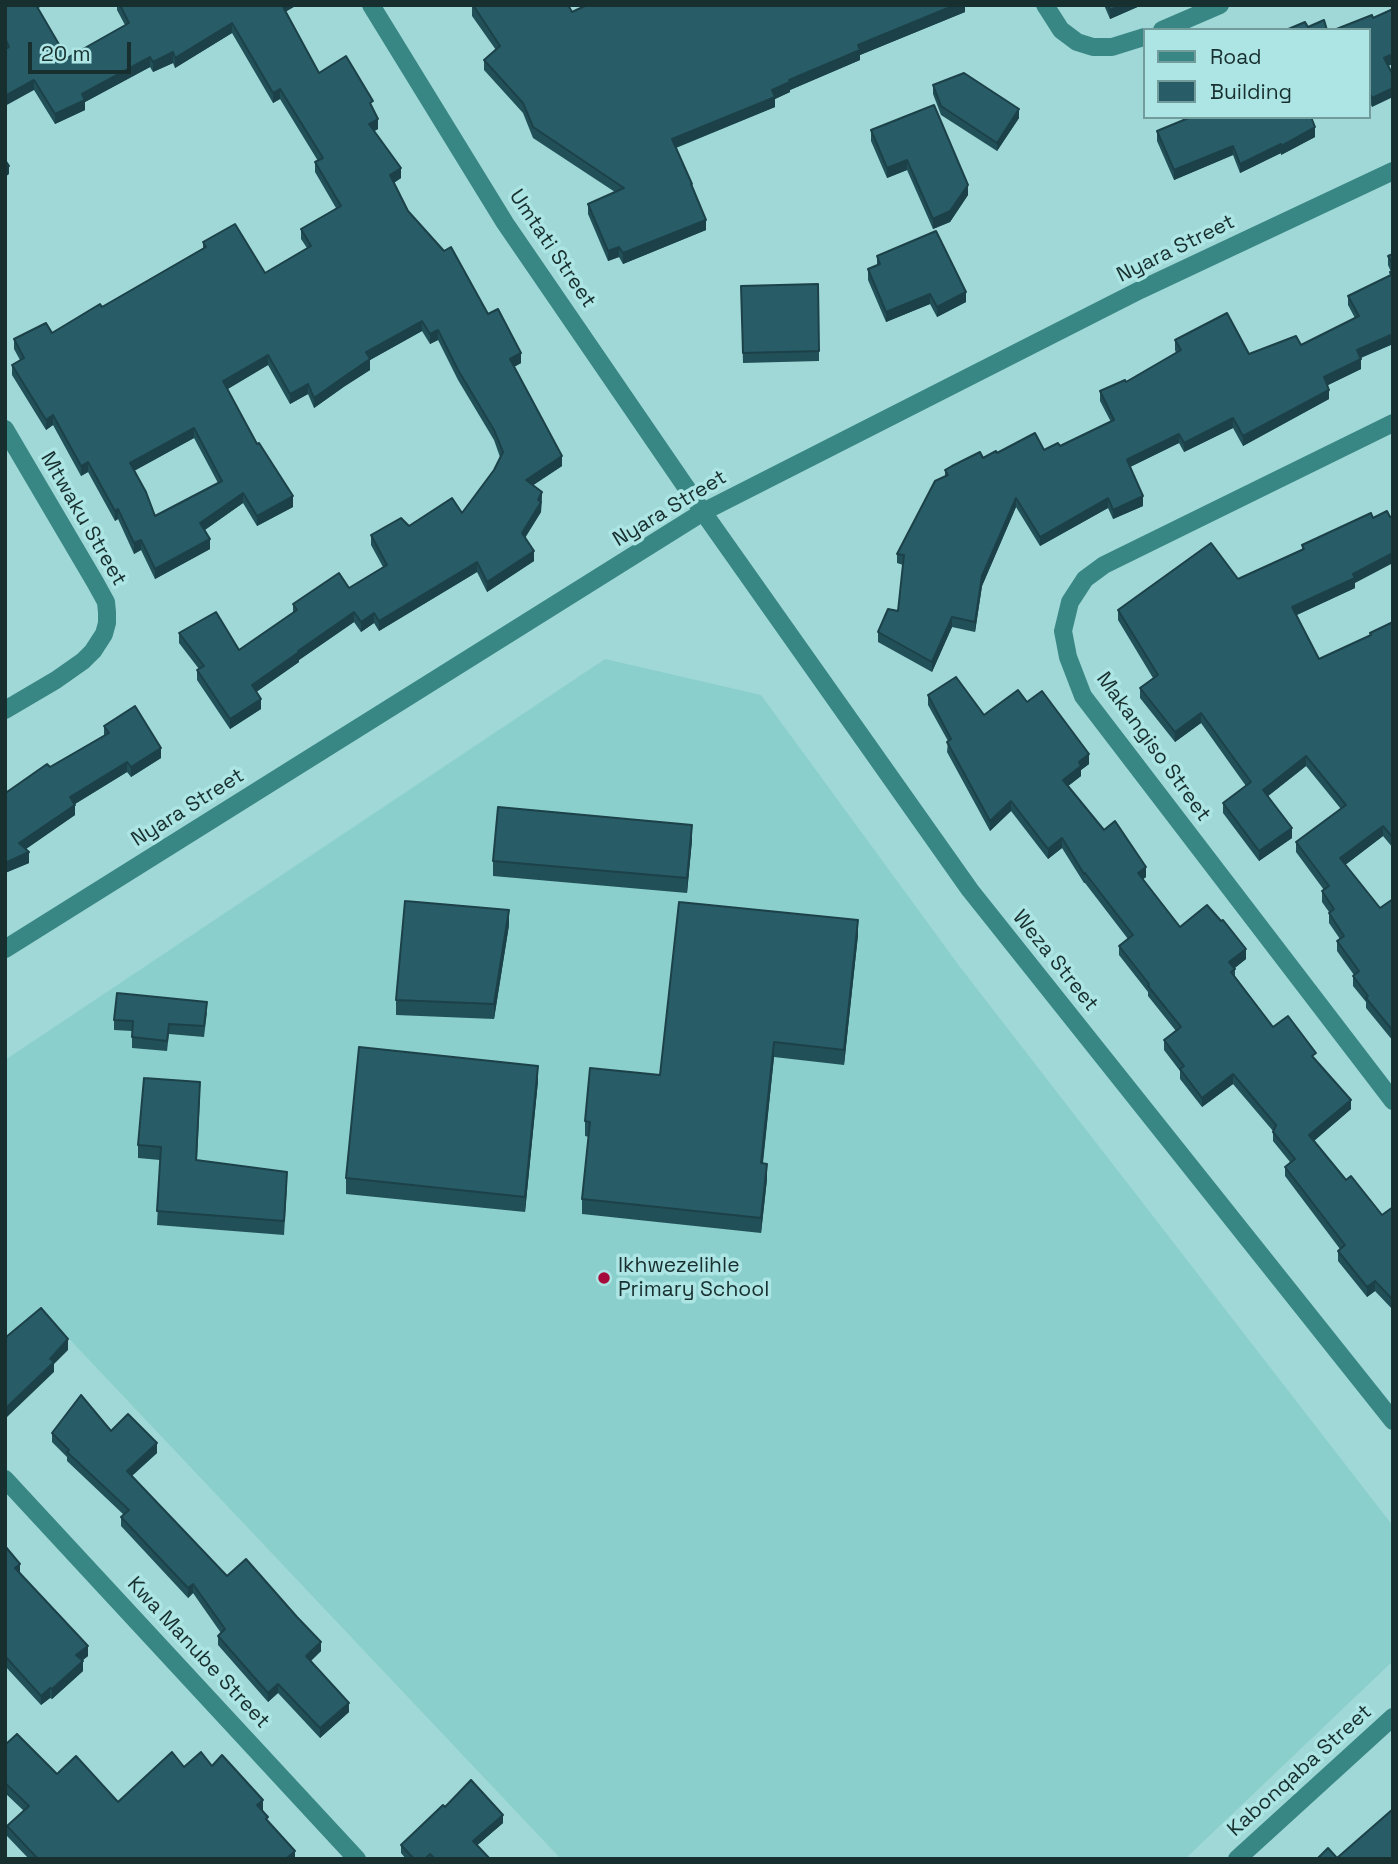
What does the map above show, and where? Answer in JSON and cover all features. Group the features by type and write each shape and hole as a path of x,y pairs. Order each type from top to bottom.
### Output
{"street":[{"name":"Umtati Street","path":"371,5 505,223 703,512"},
{"path":"1045,5 1061,30 1077,42 1093,47 1112,47 1142,38"},
{"path":"1167,28 1220,5"},
{"name":"Nyara Street","path":"5,949 703,512 1140,290 1393,171"},
{"name":"Makangiso Street","path":"1393,423 1104,565 1085,579 1070,602 1063,631 1068,657 1083,696 1393,1101"},
{"name":"Mtwaku Street","path":"5,429 106,602 107,623 104,634 83,661 5,710"},
{"name":"Weza Street","path":"703,512 970,890 1393,1422"},
{"name":"Kwa Manube Street","path":"5,1479 357,1859"},
{"name":"Kabonqaba Street","path":"1237,1859 1393,1717"}],"shaded area":[{"name":"Ikhwezelihle Primary School","path":"605,659 761,695 960,967 1393,1526 1393,1661 1185,1859 561,1859 40,1308 5,1343 5,1060"}],"building":[{"path":"5,5 36,5 67,58 129,23 120,5 282,5 319,73 346,56 373,101 370,103 378,119 369,124 401,168 390,175 408,211 444,251 451,247 488,314 498,309 521,353 510,359 562,456 526,480 542,492 538,500 541,502 522,533 534,551 487,582 477,562 379,621 374,613 361,622 354,612 252,685 261,699 230,719 197,670 204,666 179,633 216,612 239,650 297,610 293,604 339,573 349,588 387,565 371,535 401,518 409,526 452,498 462,513 494,470 503,452 494,430 438,330 430,334 422,321 366,352 370,359 314,398 308,384 290,394 268,355 223,381 257,444 259,443 293,496 257,516 243,493 200,523 210,539 155,569 141,540 134,543 118,509 115,511 88,462 81,466 53,415 46,420 12,365 24,358 14,339 46,323 52,333 100,304 102,307 206,247 203,242 235,224 265,273 311,246 301,229 341,206 315,162 323,158 280,89 273,93 232,23 175,58 173,52 153,62 150,57 82,94 85,100 55,114 34,80 5,96 5,49 9,47 5,38","holes":["194,428 222,481 155,516 130,463"]},
{"path":"473,5 568,5 572,12 587,5 955,5 858,45 860,50 789,80 790,82 772,90 775,97 672,139 706,220 623,253 619,247 608,251 588,204 624,188 533,127 523,103 484,60 500,46"},
{"path":"1108,5 1121,5 1110,10"},
{"path":"1393,9 1393,54 1384,58 1393,75 1393,88 1372,98 1370,28 1339,28 1372,15 1373,18"},
{"path":"1324,20 1326,28 1291,28 1305,22 1308,27"},
{"path":"964,73 1019,109 997,143 941,106 933,85"},
{"path":"934,105 968,185 950,211 933,219 907,160 887,168 871,130"},
{"path":"1186,119 1312,119 1315,127 1240,164 1233,146 1174,170 1157,131"},
{"path":"936,231 966,292 937,307 930,294 886,312 868,269 880,264 877,256"},
{"path":"1393,271 1393,334 1357,350 1361,359 1324,377 1329,390 1243,436 1233,418 1184,443 1179,434 1128,459 1143,496 1113,510 1108,498 1040,537 1016,498 982,576 975,622 952,617 932,662 878,632 888,609 898,611 904,555 897,554 935,481 948,475 945,470 980,452 983,458 996,451 997,453 1035,433 1044,450 1058,443 1060,446 1114,420 1100,391 1125,380 1126,382 1181,350 1175,340 1227,313 1249,354 1296,336 1301,345 1359,316 1348,296 1391,275 1390,272"},
{"path":"818,284 819,351 743,353 741,286"},
{"path":"1387,511 1390,517 1393,516 1393,553 1353,574 1355,578 1292,607 1319,659 1393,622 1393,838 1383,826 1340,858 1380,908 1393,899 1393,1031 1366,998 1368,996 1353,976 1359,971 1337,941 1344,936 1329,913 1334,909 1322,891 1329,886 1296,842 1346,805 1306,756 1263,790 1292,828 1259,851 1223,803 1251,782 1201,713 1175,732 1140,688 1158,675 1118,610 1211,543 1238,579 1304,549 1302,545 1371,513 1373,518"},
{"path":"956,677 984,715 1018,690 1027,702 1042,691 1089,754 1079,762 1081,766 1063,780 1104,830 1115,821 1146,867 1138,873 1180,927 1207,905 1246,949 1229,962 1235,969 1231,972 1273,1027 1288,1016 1316,1053 1312,1056 1351,1100 1309,1135 1346,1180 1351,1176 1382,1215 1393,1207 1393,1300 1375,1281 1367,1287 1338,1251 1345,1245 1285,1167 1295,1159 1273,1132 1276,1125 1233,1074 1202,1098 1180,1069 1184,1066 1164,1040 1181,1027 1119,946 1133,935 1084,874 1062,838 1048,849 1011,801 990,821 947,742 951,739 928,695"},
{"path":"135,706 161,748 131,767 127,762 70,797 75,805 19,843 29,852 5,863 5,789 7,792 47,764 50,767 109,733 104,726"},
{"path":"498,807 692,825 687,878 493,861"},
{"path":"405,901 509,910 494,1004 396,1000"},
{"path":"679,902 858,920 844,1050 774,1042 761,1163 767,1164 761,1218 582,1199 590,1122 585,1121 590,1068 660,1075"},
{"path":"117,993 207,1002 204,1026 169,1024 167,1041 132,1037 133,1021 114,1020"},
{"path":"359,1047 538,1066 525,1197 346,1178"},
{"path":"144,1078 200,1082 196,1160 287,1172 284,1221 157,1211 161,1147 138,1145"},
{"path":"41,1308 68,1339 50,1359 54,1362 7,1407 5,1338"},
{"path":"81,1395 111,1431 128,1414 157,1443 127,1471 227,1576 246,1559 321,1642 306,1656 349,1703 320,1728 278,1684 268,1693 218,1636 225,1629 193,1584 188,1588 121,1517 129,1510 67,1452 69,1450 52,1433"},
{"path":"5,1546 20,1564 15,1568 88,1646 76,1655 83,1661 41,1696 5,1656"},
{"path":"17,1734 57,1774 76,1756 118,1802 172,1752 184,1767 201,1752 212,1766 222,1755 263,1800 257,1805 295,1851 286,1859 38,1859 7,1826 29,1806 5,1783 5,1745"},
{"path":"471,1780 503,1815 473,1841 490,1859 435,1859 430,1854 425,1859 414,1859 401,1845"},
{"path":"1393,1809 1393,1859 1317,1859 1328,1848 1337,1858"}],"place":[{"name":"Ikhwezelihle Primary School","path":"604,1278"}]}
